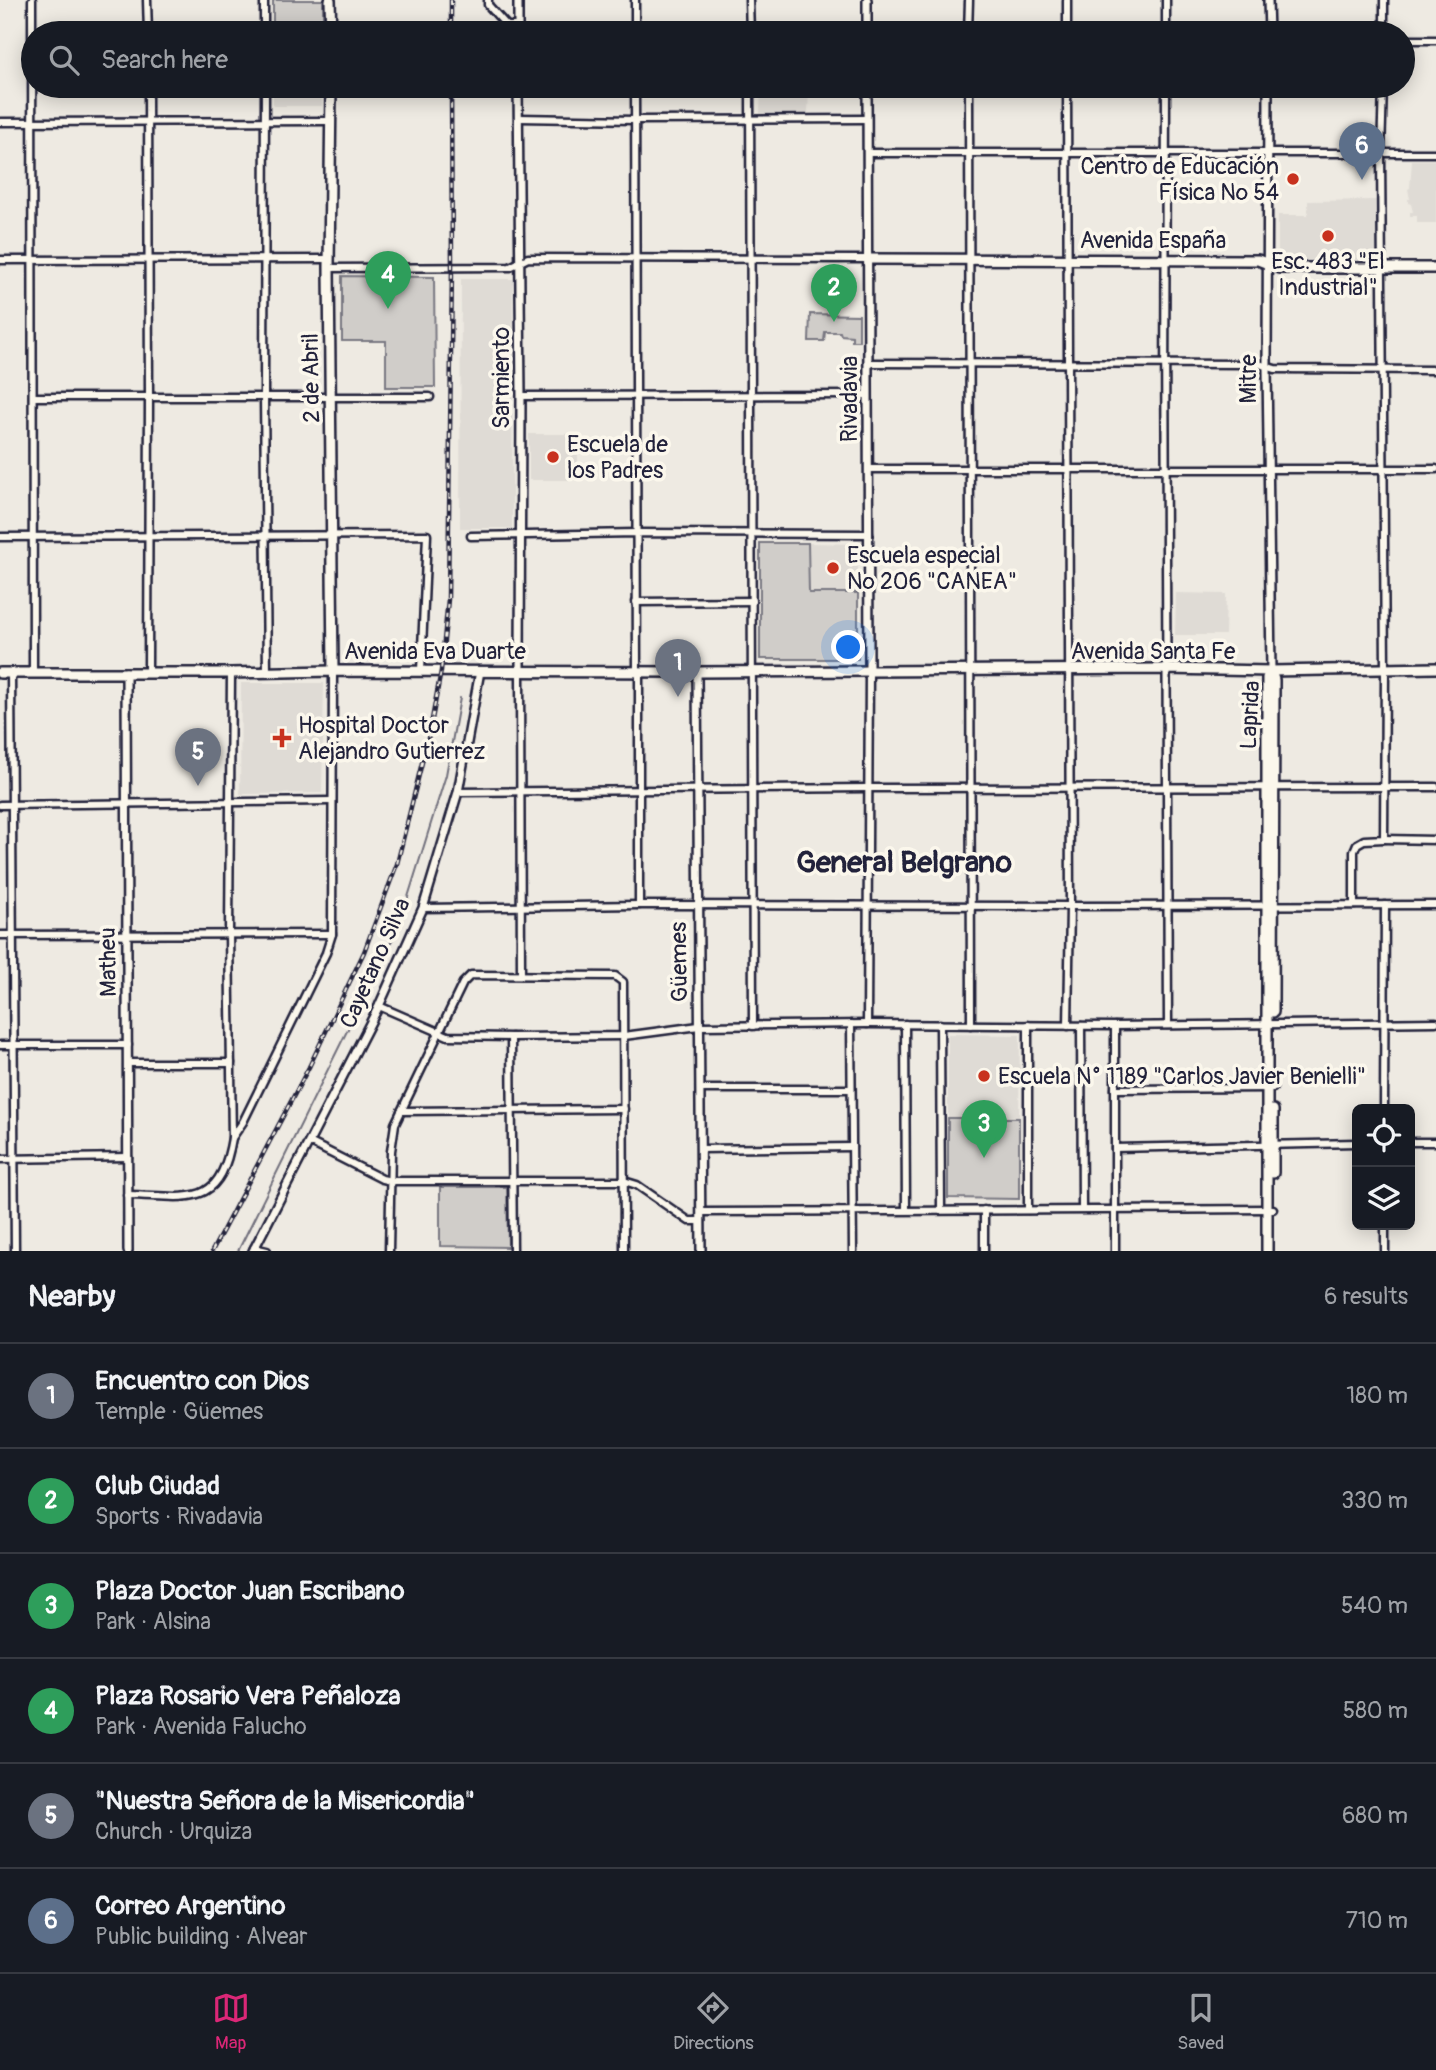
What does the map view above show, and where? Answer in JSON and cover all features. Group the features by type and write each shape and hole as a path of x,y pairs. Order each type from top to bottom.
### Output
{"main road":[{"path":"330,0 331,21"},
{"name":"2 de Abril","path":"331,98 329,264 333,671"},
{"name":"Avenida España","path":"868,259 1167,258 1258,260 1279,268 1436,268"},
{"name":"Avenida Santa Fe","path":"869,671 1271,671 1436,668"},
{"name":"Avenida Eva Duarte","path":"0,673 869,671"},
{"name":"Laprida","path":"1267,1251 1271,1144 1271,788 1274,680 1271,671"},
{"name":"Laprida","path":"1270,1209 1273,1251"}],"street":[{"path":"32,0 32,21"},
{"path":"147,0 148,21"},
{"path":"264,0 264,21"},
{"path":"488,0 488,5 502,21"},
{"path":"517,0 518,21"},
{"path":"635,0 635,21"},
{"path":"750,0 750,21"},
{"path":"867,0 867,21"},
{"path":"968,21 969,0"},
{"path":"1067,0 1067,21"},
{"path":"1166,0 1166,21"},
{"path":"1268,0 1269,21"},
{"path":"1384,0 1384,21"},
{"path":"1415,40 1436,40"},
{"path":"33,98 33,673"},
{"path":"148,98 148,673"},
{"path":"265,98 267,672"},
{"name":"Sarmiento","path":"519,98 520,671"},
{"path":"635,98 639,905"},
{"path":"750,98 753,1026"},
{"name":"Rivadavia","path":"867,98 869,671"},
{"path":"969,98 971,1025"},
{"path":"1067,98 1070,906 1068,1026"},
{"path":"1166,98 1165,669 1168,1025"},
{"name":"Mitre","path":"1268,98 1267,367 1271,671"},
{"path":"1383,98 1384,839"},
{"path":"519,118 867,119"},
{"path":"0,121 331,121"},
{"path":"868,153 1436,152"},
{"path":"0,260 264,259 329,264 510,267 528,258 868,259"},
{"path":"868,363 1259,364 1275,369 1436,370"},
{"path":"521,396 868,395"},
{"path":"33,397 430,397"},
{"path":"869,469 1436,469"},
{"path":"471,536 636,533 869,534"},
{"path":"0,537 427,535 421,671"},
{"path":"636,602 752,601"},
{"path":"232,1138 255,1098 326,953 332,934 333,671"},
{"name":"Cayetano Silva","path":"253,1249 379,1006 423,908 458,792 480,671"},
{"path":"520,671 521,975"},
{"path":"867,1024 869,671"},
{"name":"Matheu","path":"126,672 128,1251"},
{"name":"Güemes","path":"697,672 701,1251"},
{"path":"11,673 15,1251"},
{"path":"127,1195 188,1196 205,1193 221,1176 228,1160 232,1138 229,934 231,673"},
{"path":"458,792 1436,787"},
{"path":"0,806 332,801"},
{"path":"1354,905 1354,851 1357,844 1364,840 1436,840"},
{"path":"423,908 639,905 1436,905"},
{"path":"1384,1104 1385,905"},
{"path":"0,935 332,934"},
{"path":"389,1251 392,1139 395,1124 438,1032 463,984 471,975 521,975 615,976 623,982 624,1251"},
{"path":"379,1006 447,1036 511,1037 624,1036 699,1027 851,1024 1115,1026 1436,1022"},
{"path":"851,1024 853,1251"},
{"path":"905,1024 906,1210"},
{"path":"940,1024 941,1210"},
{"path":"1028,1025 1028,1210"},
{"path":"1081,1026 1082,1209"},
{"path":"1115,1026 1115,1251"},
{"path":"511,1037 513,1251"},
{"path":"0,1045 128,1045"},
{"path":"128,1063 230,1063"},
{"path":"1115,1089 1270,1088"},
{"path":"700,1089 851,1089"},
{"path":"401,1111 624,1109"},
{"path":"309,1142 382,1180 624,1181 636,1185 689,1221 701,1221"},
{"path":"1415,1142 1436,1142"},
{"path":"1115,1148 1352,1143"},
{"path":"701,1149 852,1147"},
{"path":"0,1159 128,1157"},
{"path":"701,1212 1270,1209"},
{"path":"984,1210 984,1251"},
{"path":"1385,1230 1385,1251"},
{"path":"253,1249 267,1251"}],"shaded area":[{"path":"273,0 323,0 323,21 273,21"},
{"path":"273,98 322,98 322,106 273,106"},
{"path":"761,98 809,98 808,114 760,114"},
{"path":"1412,160 1436,160 1436,223 1417,223 1417,216 1410,216 1410,212 1413,212 1411,204 1408,203 1408,189"},
{"name":"Esc. 483 \"El Industrial\"","path":"1378,200 1378,262 1278,262 1278,215 1308,215 1308,201"},
{"path":"342,276 434,277 435,387 386,387 386,341 342,341"},
{"path":"461,279 513,279 512,528 460,528"},
{"path":"810,314 859,315 859,341 852,341 852,336 841,335 840,332 825,332 824,341 809,341"},
{"name":"Escuela de los Padres","path":"529,434 578,434 578,480 529,480"},
{"path":"760,543 808,543 809,593 858,593 858,659 760,659"},
{"name":"Escuela especial Nº 206 \"CANEA\"","path":"808,543 858,544 858,593 809,593"},
{"path":"1176,593 1226,594 1225,635 1175,635"},
{"name":"Hospital Doctor Alejandro Gutierrez","path":"241,683 324,683 322,793 240,794"},
{"name":"Escuela N° 1189 \"Carlos Javier Benielli\"","path":"948,1034 1020,1035 1019,1118 948,1118"},
{"path":"948,1118 1019,1118 1019,1199 948,1198"},
{"path":"440,1187 507,1187 508,1247 440,1246"}],"waterway":[{"path":"238,1251 399,926 446,775 460,698"}],"railway":[{"path":"451,0 451,21"},
{"path":"212,1251 309,1067 364,952 397,864 430,730 441,671 448,599 451,98"}],"place":[{"name":"Centro de Educación Física Nº 54","path":"1293,179"},
{"name":"Correo Argentino","path":"1362,180"},
{"name":"Esc. 483 \"El Industrial\"","path":"1328,236"},
{"name":"Plaza Rosario Vera Peñaloza","path":"388,309"},
{"name":"Club Ciudad","path":"834,322"},
{"name":"Escuela de los Padres","path":"553,457"},
{"name":"Escuela especial Nº 206 \"CANEA\"","path":"833,568"},
{"name":"Encuentro con Dios","path":"678,697"},
{"name":"Hospital Doctor Alejandro Gutierrez","path":"282,738"},
{"name":"\"Nuestra Señora de la Misericordia\"","path":"198,786"},
{"name":"Escuela N° 1189 \"Carlos Javier Benielli\"","path":"984,1076"},
{"name":"Plaza Doctor Juan Escribano","path":"984,1158"}],"district":[{"name":"General Belgrano","path":"904,862"}]}
